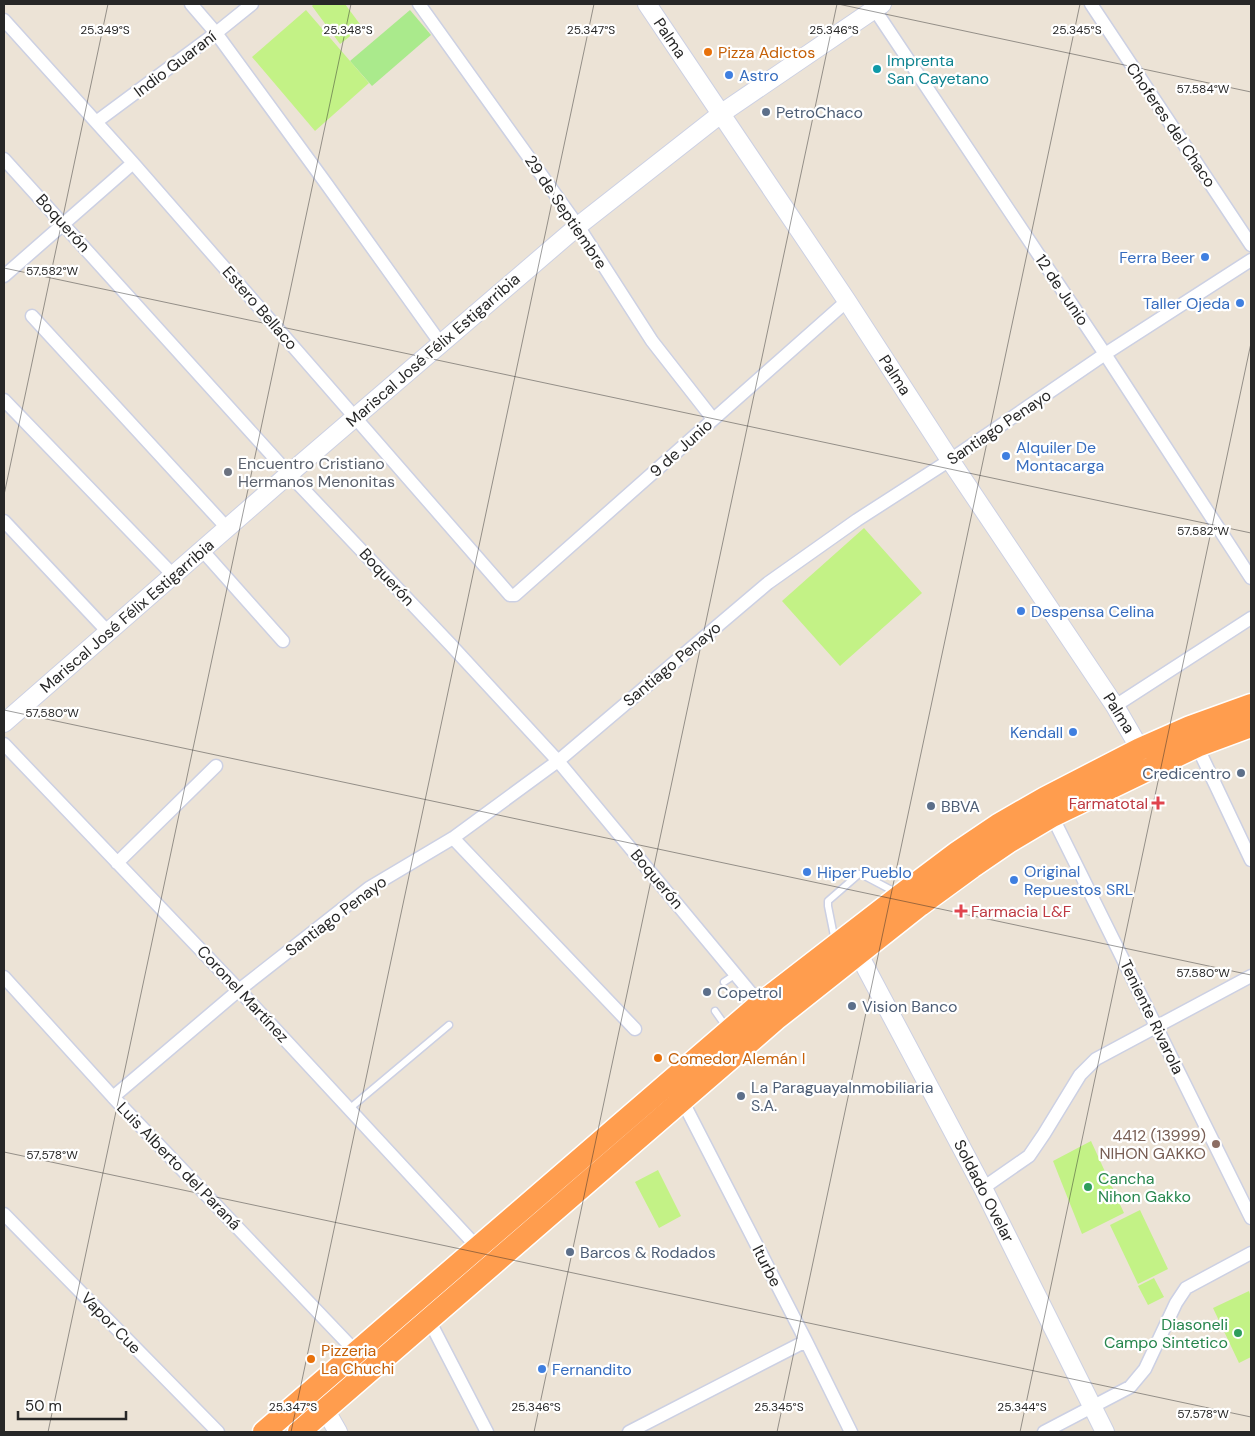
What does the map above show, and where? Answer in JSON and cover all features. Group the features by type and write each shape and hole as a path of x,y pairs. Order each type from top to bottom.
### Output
{"highway":[{"path":"299,1432 326,1411 776,1019 847,945 901,895 958,852 998,825 1045,798 1140,749 1190,727 1251,705"},
{"path":"264,1432 760,1004 847,945 1052,816 1197,746 1251,726"}],"street":[{"path":"191,4 216,33 326,182 440,344"},
{"name":"Indio Guaraní","path":"96,122 252,4"},
{"name":"29 de Septiembre","path":"419,4 578,226 652,341 713,419"},
{"name":"Palma","path":"647,4 847,300 950,460 1116,706 1140,749"},
{"name":"Choferes del Chaco","path":"1091,4 1251,245"},
{"name":"Mariscal José Félix Estigarribia","path":"4,723 355,417 578,226 722,113 876,5"},
{"name":"12 de Junio","path":"876,5 1251,578"},
{"name":"Estero Bellaco","path":"4,20 134,164 510,595 515,595"},
{"name":"Boquerón","path":"4,159 290,474 444,636 558,761 760,1004"},
{"path":"4,276 134,164"},
{"name":"Santiago Penayo","path":"114,1097 239,990 369,888 453,838 558,761 768,583 857,520 950,460 1105,354 1251,260"},
{"name":"9 de Junio","path":"515,595 847,300"},
{"path":"32,316 227,528"},
{"path":"4,400 173,575"},
{"path":"4,521 108,632"},
{"path":"202,550 283,641"},
{"path":"1116,706 1251,618"},
{"name":"Coronel Martínez","path":"4,744 239,990 478,1248"},
{"path":"1197,746 1251,860"},
{"path":"117,863 216,766"},
{"name":"Teniente Rivarola","path":"1052,816 1251,1218"},
{"path":"453,838 635,1030"},
{"name":"Soldado Ovelar","path":"847,945 983,1188 1105,1432"},
{"path":"983,1188 1029,1156 1080,1076 1096,1059 1251,976"},
{"name":"Luis Alberto del Paraná","path":"4,977 114,1097 357,1353"},
{"name":"Iturbe","path":"682,1100 851,1432"},
{"name":"Vapor Cue","path":"4,1214 218,1432"},
{"path":"1044,1432 1130,1387 1145,1369 1176,1304 1186,1288 1251,1252"},
{"path":"429,1320 487,1432"},
{"path":"629,1432 806,1342"},
{"path":"326,1411 338,1432"}],"lane":[{"path":"847,945 828,906 828,901 858,874 901,895"},
{"path":"724,982 736,974"},
{"path":"715,1011 729,1031"},
{"path":"350,1109 449,1025"}],"green space":[{"path":"314,4 345,4 362,27 340,44 312,6"},
{"path":"306,10 369,83 315,131 252,57"},
{"path":"410,10 431,35 372,86 350,61"},
{"path":"864,528 922,593 840,666 782,601"},
{"name":"Cancha Nihon Gakko","path":"1091,1141 1124,1213 1082,1234 1053,1161"},
{"path":"658,1170 681,1216 659,1228 635,1182"},
{"path":"1140,1210 1168,1269 1138,1284 1110,1225"},
{"path":"1154,1278 1164,1297 1148,1305 1138,1286"},
{"name":"Diasoneli Campo Sintetico","path":"1249,1291 1251,1297 1251,1357 1239,1363 1213,1308"}],"place":[{"name":"Pizza Adictos","path":"708,52"},
{"name":"Imprenta San Cayetano","path":"877,69"},
{"name":"Astro","path":"729,75"},
{"name":"PetroChaco","path":"766,112"},
{"name":"Ferra Beer","path":"1205,257"},
{"name":"Taller Ojeda","path":"1240,303"},
{"name":"Alquiler De Montacarga","path":"1006,456"},
{"name":"Encuentro Cristiano Hermanos Menonitas","path":"228,472"},
{"name":"Despensa Celina","path":"1021,611"},
{"name":"Kendall","path":"1073,732"},
{"name":"Credicentro","path":"1241,773"},
{"name":"Farmatotal","path":"1158,803"},
{"name":"BBVA","path":"931,806"},
{"name":"Hiper Pueblo","path":"807,872"},
{"name":"Original Repuestos SRL","path":"1014,880"},
{"name":"Farmacia L&F","path":"961,911"},
{"name":"Copetrol","path":"707,992"},
{"name":"Vision Banco","path":"852,1006"},
{"name":"Comedor Alemán I","path":"658,1058"},
{"name":"La ParaguayaInmobiliaria S.A.","path":"741,1096"},
{"name":"4412 (13999) NIHON GAKKO","path":"1216,1144"},
{"name":"Cancha Nihon Gakko","path":"1088,1187"},
{"name":"Barcos & Rodados","path":"570,1252"},
{"name":"Diasoneli Campo Sintetico","path":"1238,1333"},
{"name":"Pizzeria La Chuchi","path":"311,1359"},
{"name":"Fernandito","path":"542,1369"}]}
